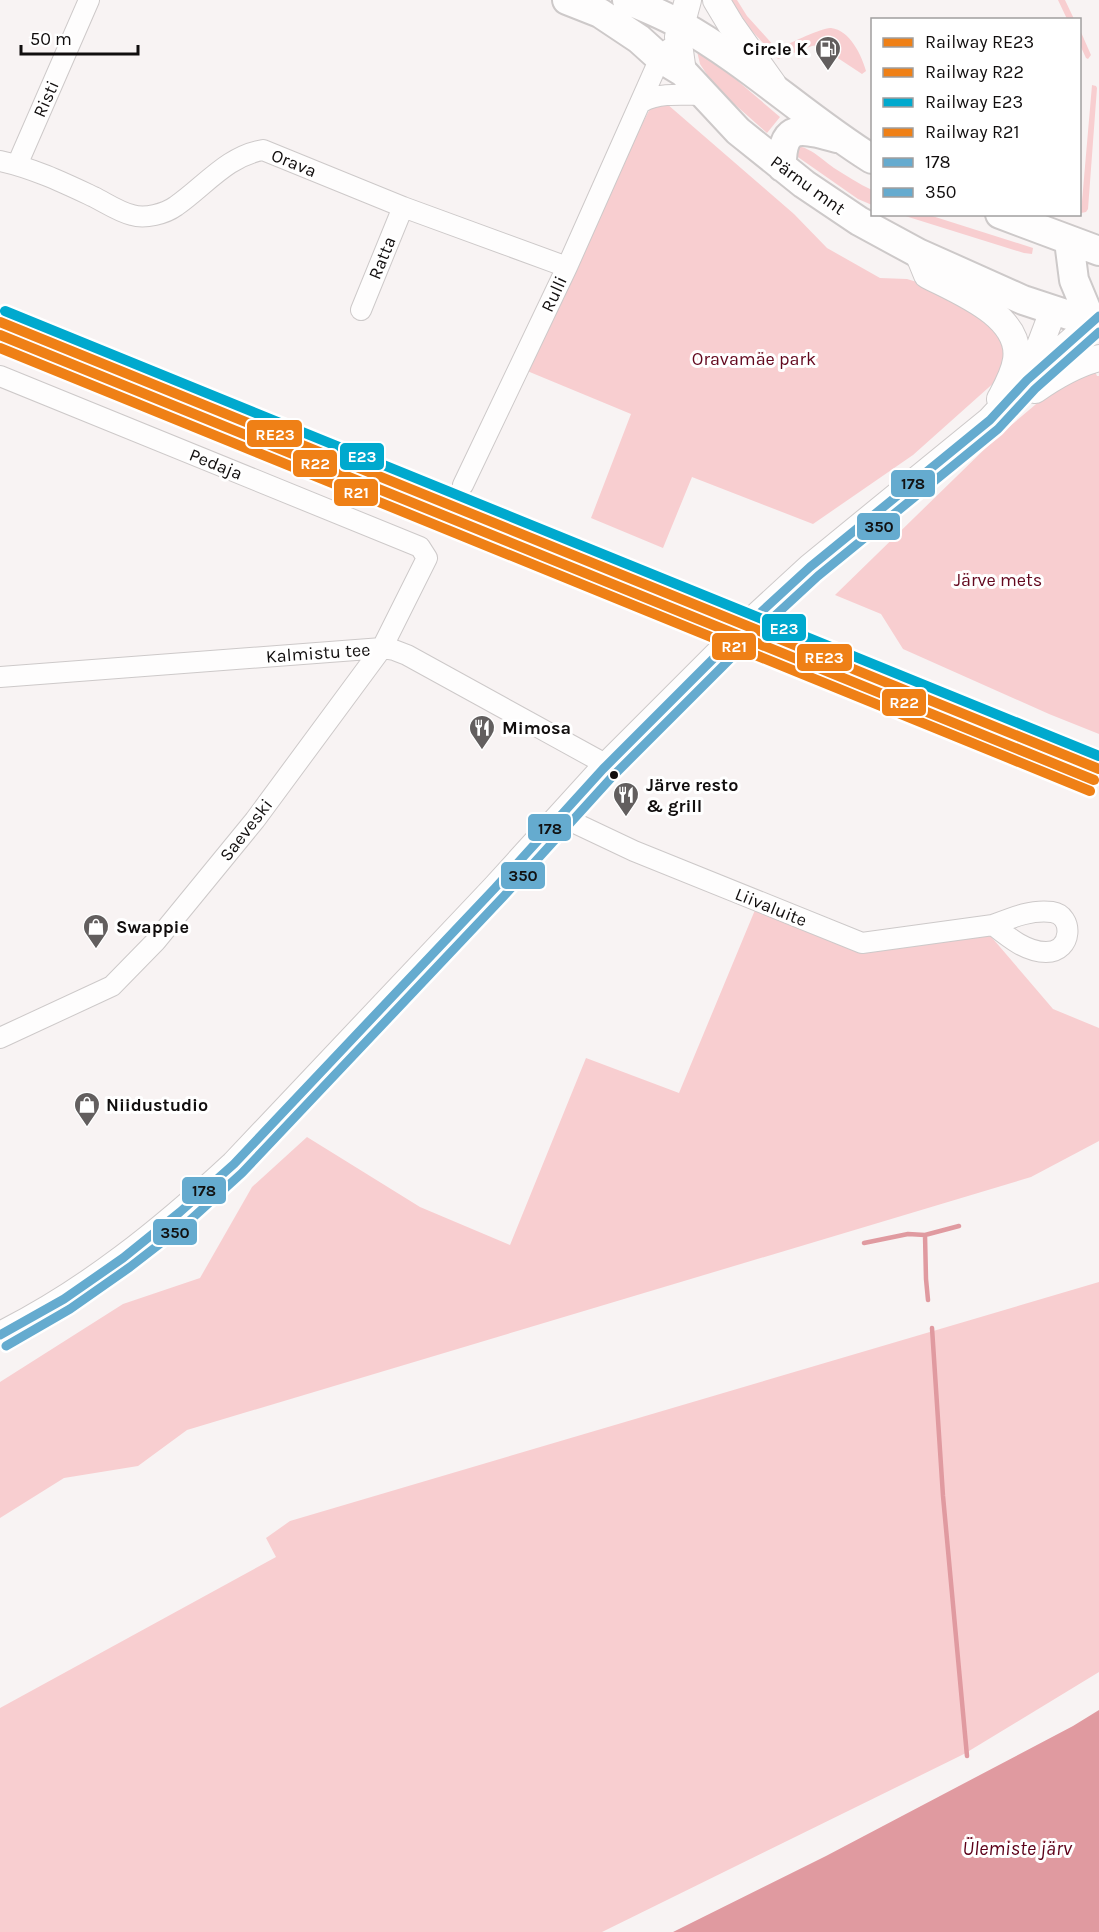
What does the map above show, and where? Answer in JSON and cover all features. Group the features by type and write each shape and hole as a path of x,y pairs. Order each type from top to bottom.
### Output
{"highway":[{"path":"567,0 591,9 639,39 678,39 712,44 776,89 839,138 871,158"},
{"path":"627,0 678,39"},
{"name":"Pärnu mnt","path":"678,39 705,95 738,131 782,167 859,221 918,253 1023,300 1053,311 1097,321"},
{"path":"782,167 782,149 786,139 794,132 812,131 839,138"},
{"path":"1005,216 1099,251"},
{"path":"1053,311 1069,241"},
{"path":"1069,241 1074,280 1097,321"}],"main road":[{"path":"716,0 776,89"},
{"path":"918,253 927,274 978,302 996,315 1007,326 1016,343 1017,358 1012,375 990,420"},
{"path":"1027,380 1053,311"},
{"path":"990,420 1027,380 1097,321"},
{"path":"0,1335 34,1318 111,1268 150,1239 234,1164 608,765 747,625 810,567 990,420 1059,374 1084,362 1099,358"}],"street":[{"name":"Risti","path":"9,163 89,0"},
{"name":"Rulli","path":"463,485 567,267 642,102 678,39"},
{"path":"642,102 664,95 705,95"},
{"name":"Orava","path":"9,163 63,182 133,216 159,214 174,208 230,162 248,153 263,150 403,207 567,267"},
{"name":"Ratta","path":"361,310 403,207"},
{"name":"Pedaja","path":"0,376 420,547 427,558"},
{"name":"Saeveski","path":"0,1038 112,986 156,941 255,820 382,648 427,558"},
{"name":"Kalmistu tee","path":"0,677 382,648 407,655 608,765"},
{"name":"Liivaluite","path":"560,816 634,851 862,942 993,925"}],"green space":[{"path":"730,0 737,0 747,16 775,47 781,47 827,28 844,33 862,58 866,71 862,74 818,45 778,59 751,30"},
{"path":"1058,0 1065,0 1074,18 1067,18"},
{"path":"1081,32 1091,55 1088,59 1081,47"},
{"path":"697,51 726,71 780,117 767,133 715,87 700,64"},
{"path":"1092,85 1097,88 1088,209 1081,213"},
{"name":"Oravamäe park","path":"667,104 794,214 827,248 880,278 907,279 933,287 992,321 1006,349 997,380 913,455 813,524 692,477 663,548 591,518 631,414 520,368 567,267 652,105"},
{"path":"797,146 802,147 871,190 871,205 858,199 795,155"},
{"path":"905,216 932,216 1033,248 1032,254"},
{"name":"Järve mets","path":"1094,369 1099,376 1099,734 903,649 881,614 835,595 996,438 1048,394"},
{"path":"755,910 859,951 988,933 1053,1009 1099,1028 1099,1141 1031,1177 187,1430 138,1466 64,1478 0,1518 0,1382 123,1304 200,1278 252,1187 307,1137 420,1207 510,1245 586,1058 679,1093"},
{"path":"1099,1282 1099,1672 964,1754 602,1932 0,1932 0,1708 276,1557 266,1538 290,1521"}],"water":[{"name":"Ülemiste järv","path":"1099,1710 1099,1932 673,1932 826,1856 1073,1726"}],"waterway":[{"path":"864,1243 908,1234 925,1235 959,1226"},
{"path":"925,1235 928,1300"},
{"path":"932,1328 943,1496 967,1756"}],"railway":[{"path":"0,335 1099,782"}],"rail line":[{"name":"E23","path":"5,311 1099,756"},
{"name":"RE23","path":"0,322 1099,769"},
{"name":"R22","path":"0,335 1094,780"},
{"name":"R21","path":"0,348 1090,791"}],"transit line":[{"name":"178","path":"0,1335 64,1299 123,1258 234,1164 495,888 603,769 747,625 810,567 990,420 1027,380 1099,316"},
{"name":"350","path":"6,1346 70,1309 130,1267 188,1222 242,1173 504,896 612,777 755,634 818,576 998,429 1035,389 1099,332"}],"place":[{"name":"Circle K","path":"828,72"},
{"name":"Mimosa","path":"482,751"},
{"name":"Järve resto & grill","path":"626,818"},
{"name":"Swappie","path":"96,950"},
{"name":"Niidustudio","path":"87,1128"}]}
